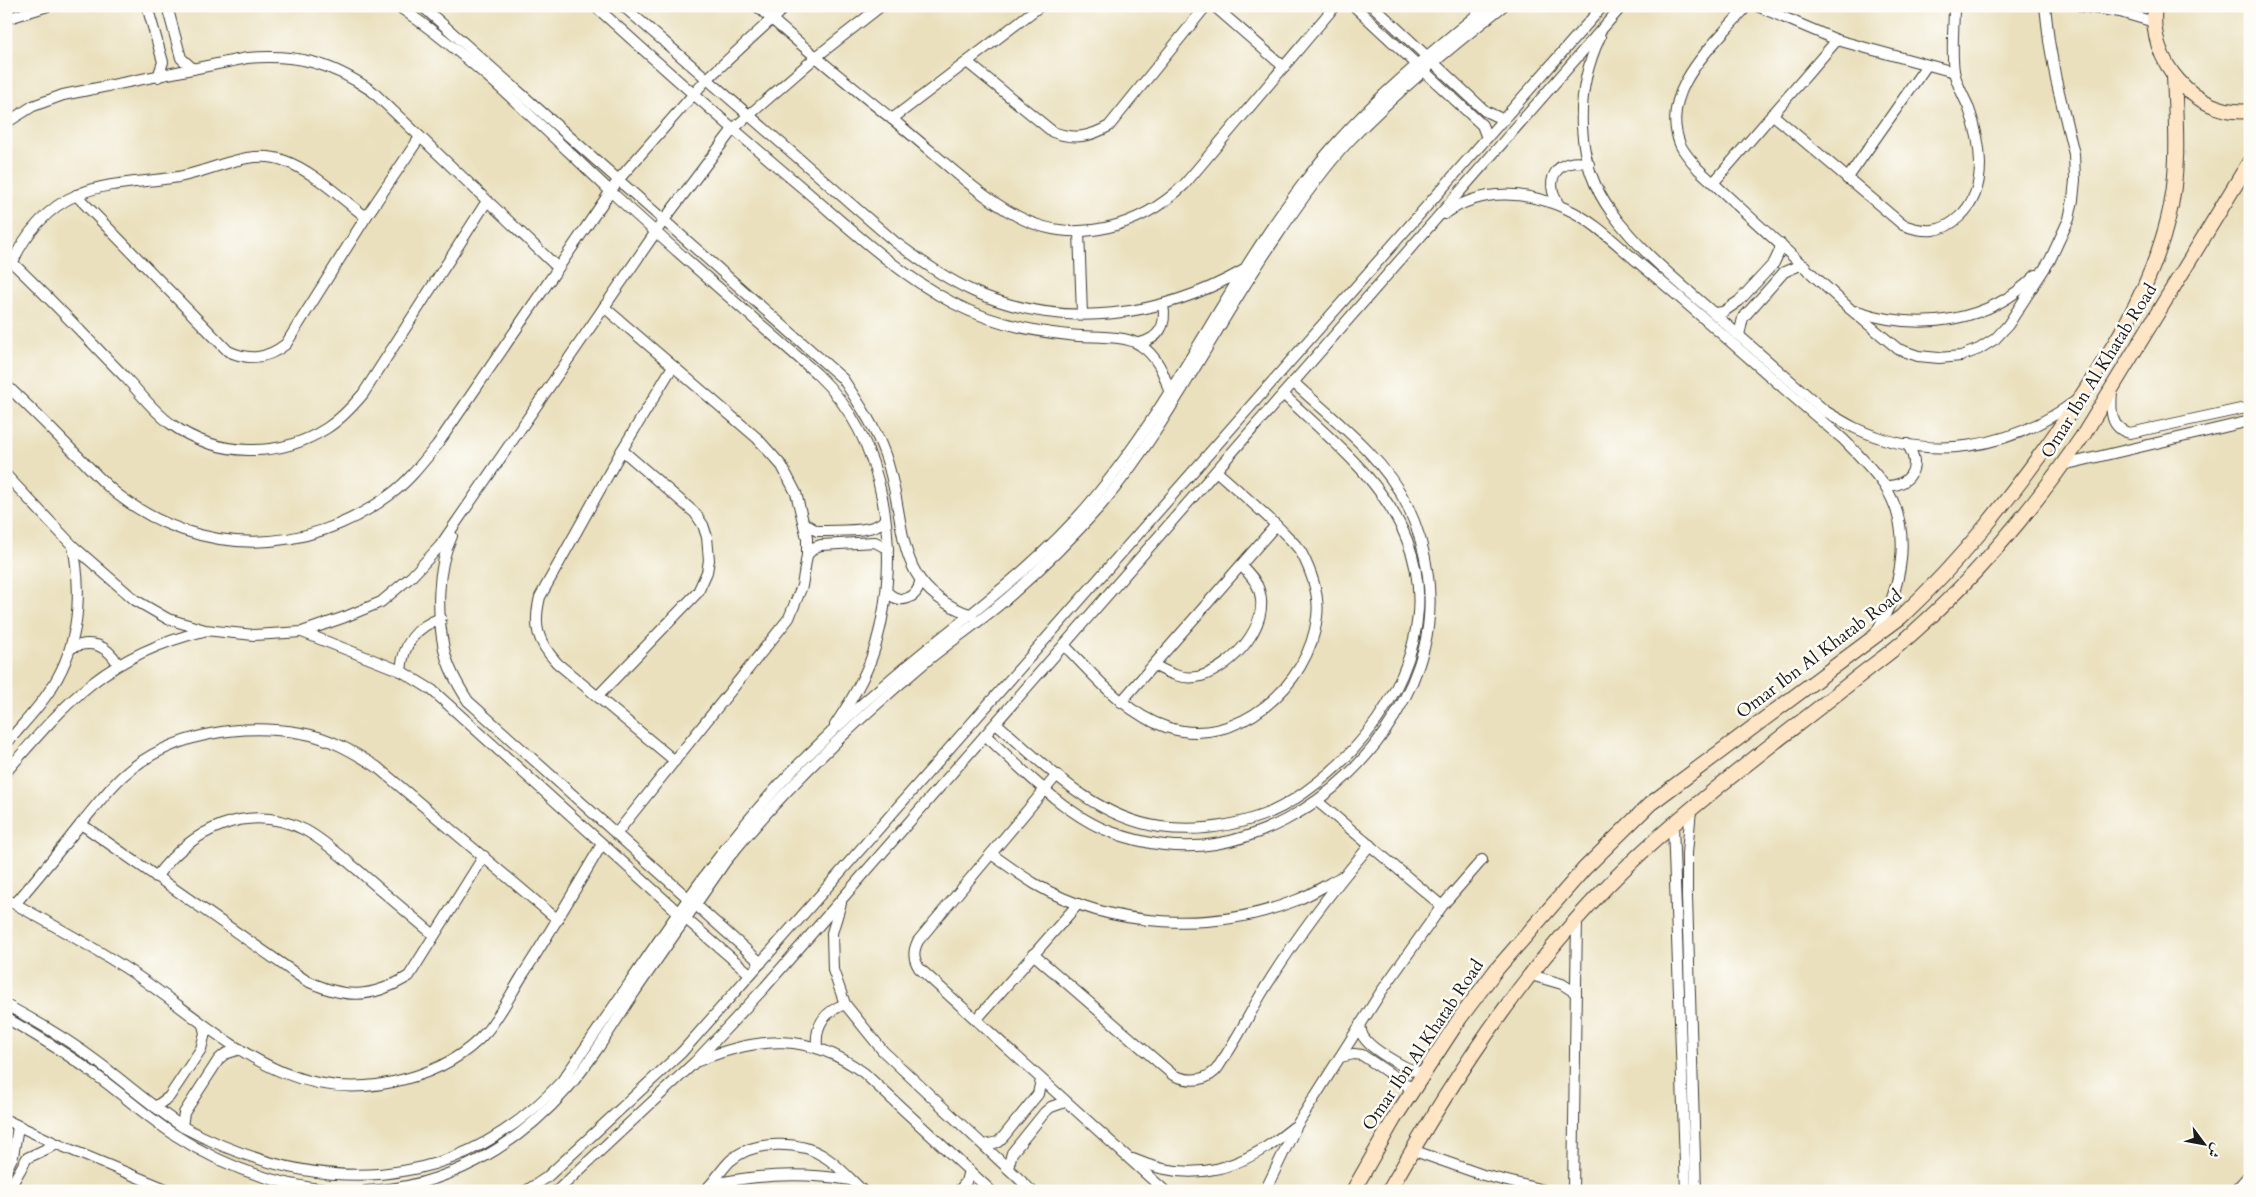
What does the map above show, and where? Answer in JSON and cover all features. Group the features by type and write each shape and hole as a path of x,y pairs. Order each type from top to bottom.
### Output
{"street":[{"path":"9,14 48,6"},
{"path":"147,6 162,62 158,77"},
{"path":"167,6 182,58 193,69"},
{"path":"398,6 423,23 508,96 610,191 832,388 854,422 870,459 882,497 888,549 887,592 876,645 855,695 824,740"},
{"path":"422,6 843,378 866,414 884,452 896,492 902,534 910,563 920,582 935,597 953,609 972,615"},
{"path":"595,6 692,94 883,257 924,288 970,312 1019,328 1070,336 1118,338 1139,344 1154,357 1165,374 1169,391"},
{"path":"622,6 895,242 934,270 976,292 1021,307 1068,314 1116,314 1163,305 1199,293 1245,269"},
{"path":"757,6 816,57 996,204 1018,217 1048,227 1079,231 1104,229 1140,218 1171,198 1335,6"},
{"path":"6,384 116,493 143,512 173,527 212,538 237,542 270,542 303,537 335,527 365,512 392,494 416,471 437,445 619,179 692,94 786,6"},
{"path":"6,474 73,546 135,600 168,619 205,630 254,634 302,632 380,602 412,576 440,546 664,220 733,129 816,57 881,6"},
{"path":"892,119 1040,6"},
{"path":"968,62 1053,132 1063,136 1084,137 1097,133 1109,126 1206,6"},
{"path":"1214,6 1284,67"},
{"path":"1354,6 1482,125 1487,138"},
{"path":"1373,6 1485,111 1504,120"},
{"path":"366,1191 407,1186 468,1166 523,1132 547,1111 568,1087 682,916 773,791 824,740 924,652 1004,589 1052,545 1096,497 1135,445 1245,269 1303,184 1341,137 1421,69 1488,6"},
{"path":"1431,60 1503,6"},
{"path":"526,1191 546,1178 682,1052 1603,6"},
{"path":"557,1191 694,1062 842,898 1622,6"},
{"path":"1747,6 1686,78 1678,96 1675,111 1676,129 1680,145 1698,169 1850,309 1898,348 1918,356 1932,358 1961,356 1987,344 2008,326 2050,260 2069,219 2075,180 2074,154 2053,64 2045,6"},
{"path":"1757,6 1837,40 1954,72"},
{"path":"1772,114 1904,226 1919,231 1934,231 1950,226 1964,213 1974,196 1980,178 1981,159 1969,110 1954,72 1954,6"},
{"path":"2081,6 2120,12 2154,22"},
{"path":"2155,6 2154,22 2159,50 2174,76 2188,91 2206,102 2225,109 2250,110"},
{"path":"1613,18 1592,55 1582,96 1582,139 1600,192 1612,212 1652,259 1825,411 1855,428 1887,440 1907,444 1955,448 1989,443 2030,429 2053,418 2081,398"},
{"path":"1714,182 1837,40"},
{"path":"6,123 33,106 63,95 247,58 273,56 300,58 326,65 350,76 372,91 557,267"},
{"path":"1847,179 1927,65"},
{"path":"722,859 815,761 929,659 1010,596 1058,552 1102,503 1142,451 1273,241 1310,190 1347,143 1421,69"},
{"name":"Omar Ibn Al Khatab Road","path":"1352,1191 1424,1072 1460,1018 1496,970 1584,869 1650,804 1901,618 1928,592 1972,543 2014,492 2081,398 2126,322 2150,274 2169,217 2175,172 2174,76"},
{"path":"76,195 215,339 239,356 252,358 264,356 276,352 286,344 366,217 420,137"},
{"path":"366,217 303,170 285,161 265,156 246,158 178,177 97,188 76,195 58,206 39,222 9,260 169,423 208,443 226,448 265,450 307,439 328,428 347,412 363,394 487,200"},
{"path":"1559,205 1552,195 1551,183 1556,172 1565,164 1577,161 1589,164"},
{"name":"Omar Ibn Al Khatab Road","path":"1389,1191 1468,1060 1577,918 1614,879 1672,825 1914,633 1976,572 2005,539 2063,465 2112,389 2250,161"},
{"path":"1434,222 1467,201 1486,195 1528,196 1559,205 1587,220 1676,294 1843,439 1865,461 1885,486 1899,523 1901,563 1893,601 1872,639"},
{"path":"1079,231 1082,314"},
{"path":"1714,313 1732,308 1739,301 1774,263 1780,250 1780,243"},
{"path":"1850,309 1880,319 1911,323 1943,322 1974,314 2002,301 2028,282 2050,260"},
{"path":"1739,335 1743,318 1784,272 1798,266 1805,266"},
{"path":"1139,344 1155,337 1161,330 1164,323 1163,305"},
{"path":"604,306 757,438 782,466 796,493 805,524 807,555 802,586 788,618 616,834"},
{"path":"673,366 622,450 540,597 536,614 537,633 545,650 675,761"},
{"path":"985,735 1044,789 1074,812 1109,832 1142,841 1177,847 1214,844 1250,836 1284,820 1317,801 1346,776 1373,747 1396,716 1412,682 1424,647 1430,610 1428,574 1417,529 1407,504 1387,473 1362,446 1293,382"},
{"path":"2112,389 2111,410 2114,422 2124,431 2130,433 2250,408"},
{"path":"996,723 1087,799 1131,819 1159,826 1198,829 1236,824 1273,811 1330,774 1364,739 1386,707 1402,676 1413,644 1417,610 1416,576 1408,542 1394,511 1375,483 1283,394"},
{"path":"2063,465 2250,421"},
{"path":"1885,486 1900,484 1912,474 1913,453 1907,444"},
{"path":"598,696 698,592 709,560 707,537 695,514 622,450"},
{"path":"1064,644 1121,702 1142,718 1167,728 1194,732 1220,729 1245,719 1269,705 1293,680 1310,650 1318,616 1314,582 1300,550 1276,525 1216,471"},
{"path":"462,513 447,546 440,581 441,618 444,650 455,680 468,701 761,963"},
{"path":"805,524 818,531 874,528 885,519"},
{"path":"1121,702 1276,525"},
{"path":"807,555 810,550 821,545 875,542 888,549"},
{"path":"6,744 48,693 61,671 71,648 77,622 79,597 78,571 73,546"},
{"path":"1154,665 1168,673 1184,678 1200,677 1222,665 1240,649 1258,621 1261,603 1256,583 1241,565"},
{"path":"887,592 896,598 907,599 916,592 920,582"},
{"path":"401,671 404,653 412,637 430,622 441,618"},
{"path":"6,772 68,702 92,682 118,664 154,646 205,630"},
{"path":"302,632 401,671 439,696 682,916 750,974"},
{"path":"71,648 80,644 98,645 113,656 118,664"},
{"path":"558,920 377,766 356,753 330,741 302,733 272,730 224,732 186,740 154,754 126,773 101,797 81,824 11,902 124,967 240,1049 272,1069 293,1078 322,1086 352,1088 383,1086 439,1068 464,1052 486,1031 558,920 602,844"},
{"path":"1057,775 918,941 914,955 919,968 1164,1191"},
{"path":"1317,801 1442,906"},
{"path":"1691,809 1687,853 1687,897 1696,1191"},
{"path":"156,877 177,852 212,828 233,821 254,820 288,824 304,830 325,842 434,935"},
{"path":"81,824 305,980 327,991 352,995 373,993 392,986 409,976 484,856"},
{"path":"1672,825 1686,1191"},
{"path":"1033,954 1172,1075 1183,1080 1206,1077 1215,1071 1234,1044 1269,981 1304,928 1370,845"},
{"path":"991,854 1036,885 1078,904 1138,920 1192,923 1245,916 1297,900 1345,875"},
{"path":"1265,1191 1296,1125 1380,992 1442,906 1482,860"},
{"path":"842,898 832,933 832,952 833,970 845,1004 883,1050 1032,1191"},
{"path":"976,1020 1078,904"},
{"path":"1573,1191 1577,918"},
{"path":"6,1005 44,1026 98,1062 155,1107 213,1145 284,1173 314,1179 376,1180 407,1176 434,1169 465,1156 499,1138 541,1104 562,1081 665,941"},
{"path":"1532,975 1562,984 1576,992"},
{"path":"817,1047 816,1036 819,1025 825,1015 834,1008 845,1004"},
{"path":"6,1018 39,1036 92,1072 175,1135 208,1154 244,1171 281,1182 312,1189 336,1191"},
{"path":"155,1107 169,1096 201,1049 204,1024"},
{"path":"1360,1024 1364,1038 1369,1044 1410,1070 1424,1072"},
{"path":"694,1062 736,1047 757,1042 784,1042 817,1047 844,1058 864,1073 989,1189"},
{"path":"182,1126 184,1113 219,1059 225,1054 240,1049"},
{"path":"1340,1057 1347,1054 1362,1055 1403,1082 1411,1093"},
{"path":"984,1146 992,1145 1004,1136 1038,1094 1041,1080"},
{"path":"1008,1168 1012,1153 1028,1133 1051,1107 1065,1102"},
{"path":"6,1120 57,1144 171,1191"},
{"path":"1123,1154 1148,1165 1165,1169 1201,1172 1228,1167 1253,1157 1276,1142 1296,1125"},
{"path":"6,1170 13,1156 18,1127"},
{"path":"8,1191 27,1158 57,1144"},
{"path":"707,1188 730,1161 757,1148 772,1146 799,1147 826,1157 863,1191"},
{"path":"1412,1150 1483,1176 1547,1191"},
{"path":"959,1191 966,1182 968,1170"},
{"path":"707,1188 767,1175 796,1174 850,1180"},
{"path":"2235,1191 2250,1174"},
{"path":"975,1191 989,1189"}]}
